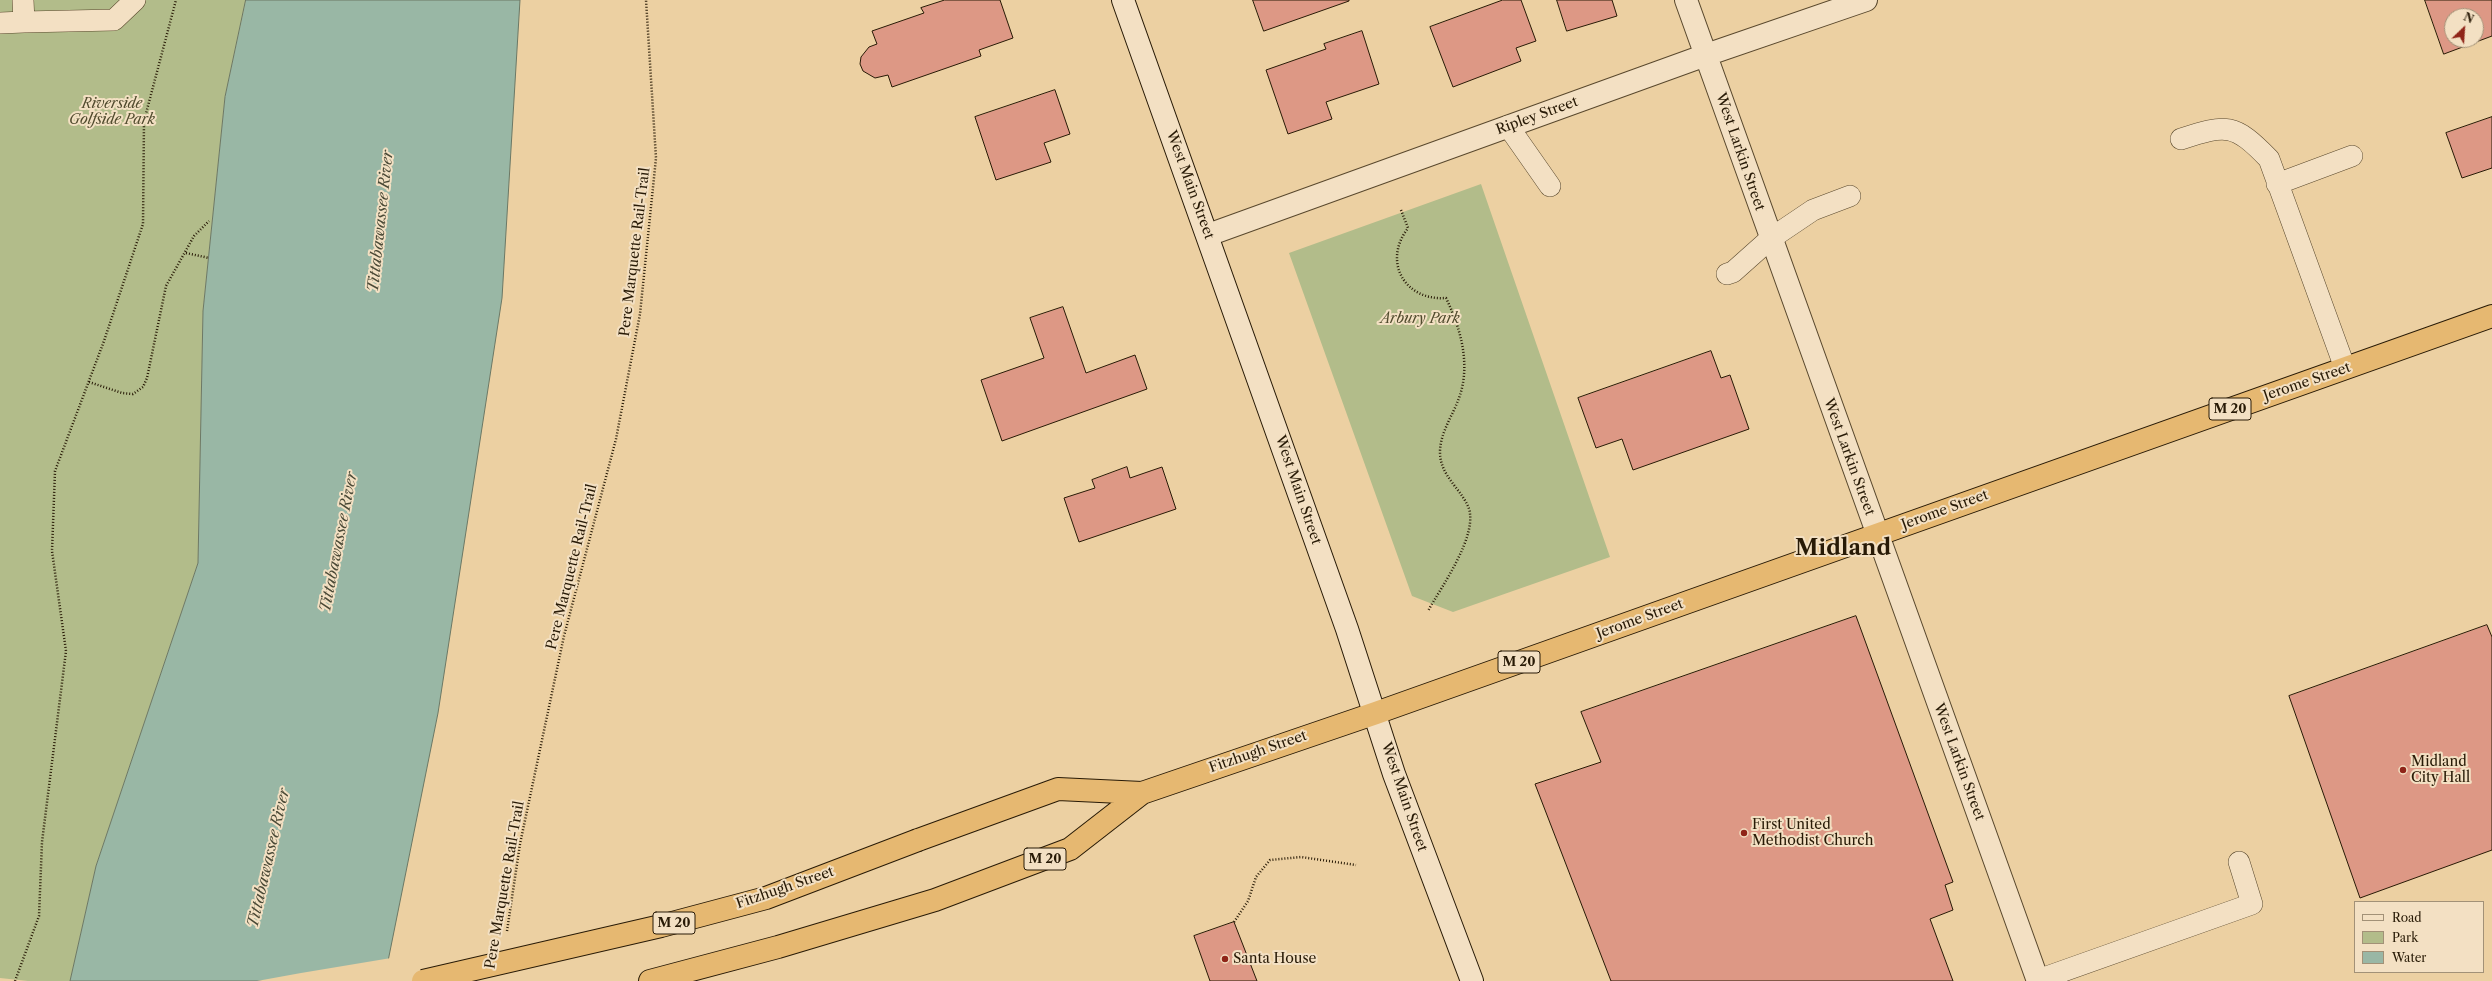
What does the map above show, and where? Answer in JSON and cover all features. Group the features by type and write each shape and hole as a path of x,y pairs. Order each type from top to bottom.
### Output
{"highway":[{"name":"Jerome Street","path":"1376,713 2492,316"},
{"name":"Fitzhugh Street","path":"650,981 778,947 935,900 1070,849 1142,793 1376,713"},
{"name":"Fitzhugh Street","path":"423,981 661,926 766,898 1058,789 1142,793"}],"street":[{"name":"West Main Street","path":"1123,0 1208,235 1376,713 1394,774 1472,981"},
{"name":"West Larkin Street","path":"1686,0 1876,535 2038,981"},
{"name":"Ripley Street","path":"1208,235 1706,55 1866,0"}],"lane":[{"path":"23,0 24,22"},
{"path":"0,23 114,20 135,0"},
{"path":"1508,126 1550,186"},
{"path":"2181,139 2213,128 2235,130 2253,143 2269,160 2345,368"},
{"path":"2277,184 2352,156"},
{"path":"1727,274 1733,272 1770,239 1813,210 1850,196"},
{"path":"2038,981 2252,904 2239,862"}],"path":[{"path":"15,981 39,916 42,842 66,651 52,551 55,471 89,382 143,224 144,121 176,0"},
{"name":"Pere Marquette Rail-Trail","path":"506,937 520,844 564,636 616,439 640,314 656,158 646,0"},
{"path":"1401,210 1408,228 1400,238 1397,254 1398,269 1405,284 1418,294 1433,299 1446,298 1455,317 1462,343 1464,372 1459,397 1443,435 1440,453 1444,470 1468,506 1470,523 1463,550 1428,611"},
{"path":"89,382 122,393 133,394 143,387 148,378 166,286 186,253 194,236 209,221"},
{"path":"186,253 209,258"},
{"path":"1234,922 1248,901 1256,877 1270,860 1301,857 1356,865"}],"green space":[{"name":"Riverside Golfside Park","path":"0,0 246,0 225,97 203,311 198,563 96,866 70,981 28,981 0,978"},
{"name":"Arbury Park","path":"1481,184 1610,557 1453,612 1412,596 1289,253"}],"water":[{"name":"Tittabawassee River","path":"246,0 520,0 502,298 438,713 384,981 70,981 96,866 198,563 203,311 225,97"}],"pier":[{"path":"391,958 386,981 257,981 301,973"}],"building":[{"path":"945,0 1000,0 1013,38 979,50 981,56 892,87 888,75 875,78 863,71 860,64 861,57 869,47 877,44 872,31 924,13 921,8"},
{"path":"1253,0 1349,0 1349,1 1264,31"},
{"path":"1503,0 1521,0 1536,41 1516,48 1521,61 1453,87 1430,27"},
{"path":"1557,0 1612,0 1617,16 1567,31"},
{"path":"2425,0 2492,0 2492,36 2484,39 2484,8 2444,8 2444,48 2460,48 2444,54"},
{"path":"1362,31 1379,84 1326,102 1332,119 1288,134 1266,70 1326,49 1324,44"},
{"path":"1055,90 1070,134 1044,143 1051,162 996,180 975,117"},
{"path":"2492,117 2492,168 2462,178 2446,133"},
{"path":"1063,307 1086,373 1135,355 1147,389 1002,441 981,380 1044,358 1030,318"},
{"path":"1711,351 1721,378 1730,375 1749,429 1633,470 1622,439 1596,448 1578,398"},
{"path":"1127,467 1130,478 1162,467 1176,509 1079,542 1064,498 1095,488 1092,480"},
{"name":"First United Methodist Church","path":"1856,616 1953,882 1945,885 1953,910 1930,919 1953,981 1611,981 1535,784 1601,762 1581,712"},
{"name":"Midland City Hall","path":"2487,625 2492,637 2492,850 2360,898 2289,696"},
{"name":"Santa House","path":"1234,922 1257,981 1210,981 1194,936"}],"place":[{"name":"Midland City Hall","path":"2403,770"},
{"name":"First United Methodist Church","path":"1744,833"},
{"name":"Santa House","path":"1225,959"}],"district":[{"name":"Midland","path":"1843,549"}]}
